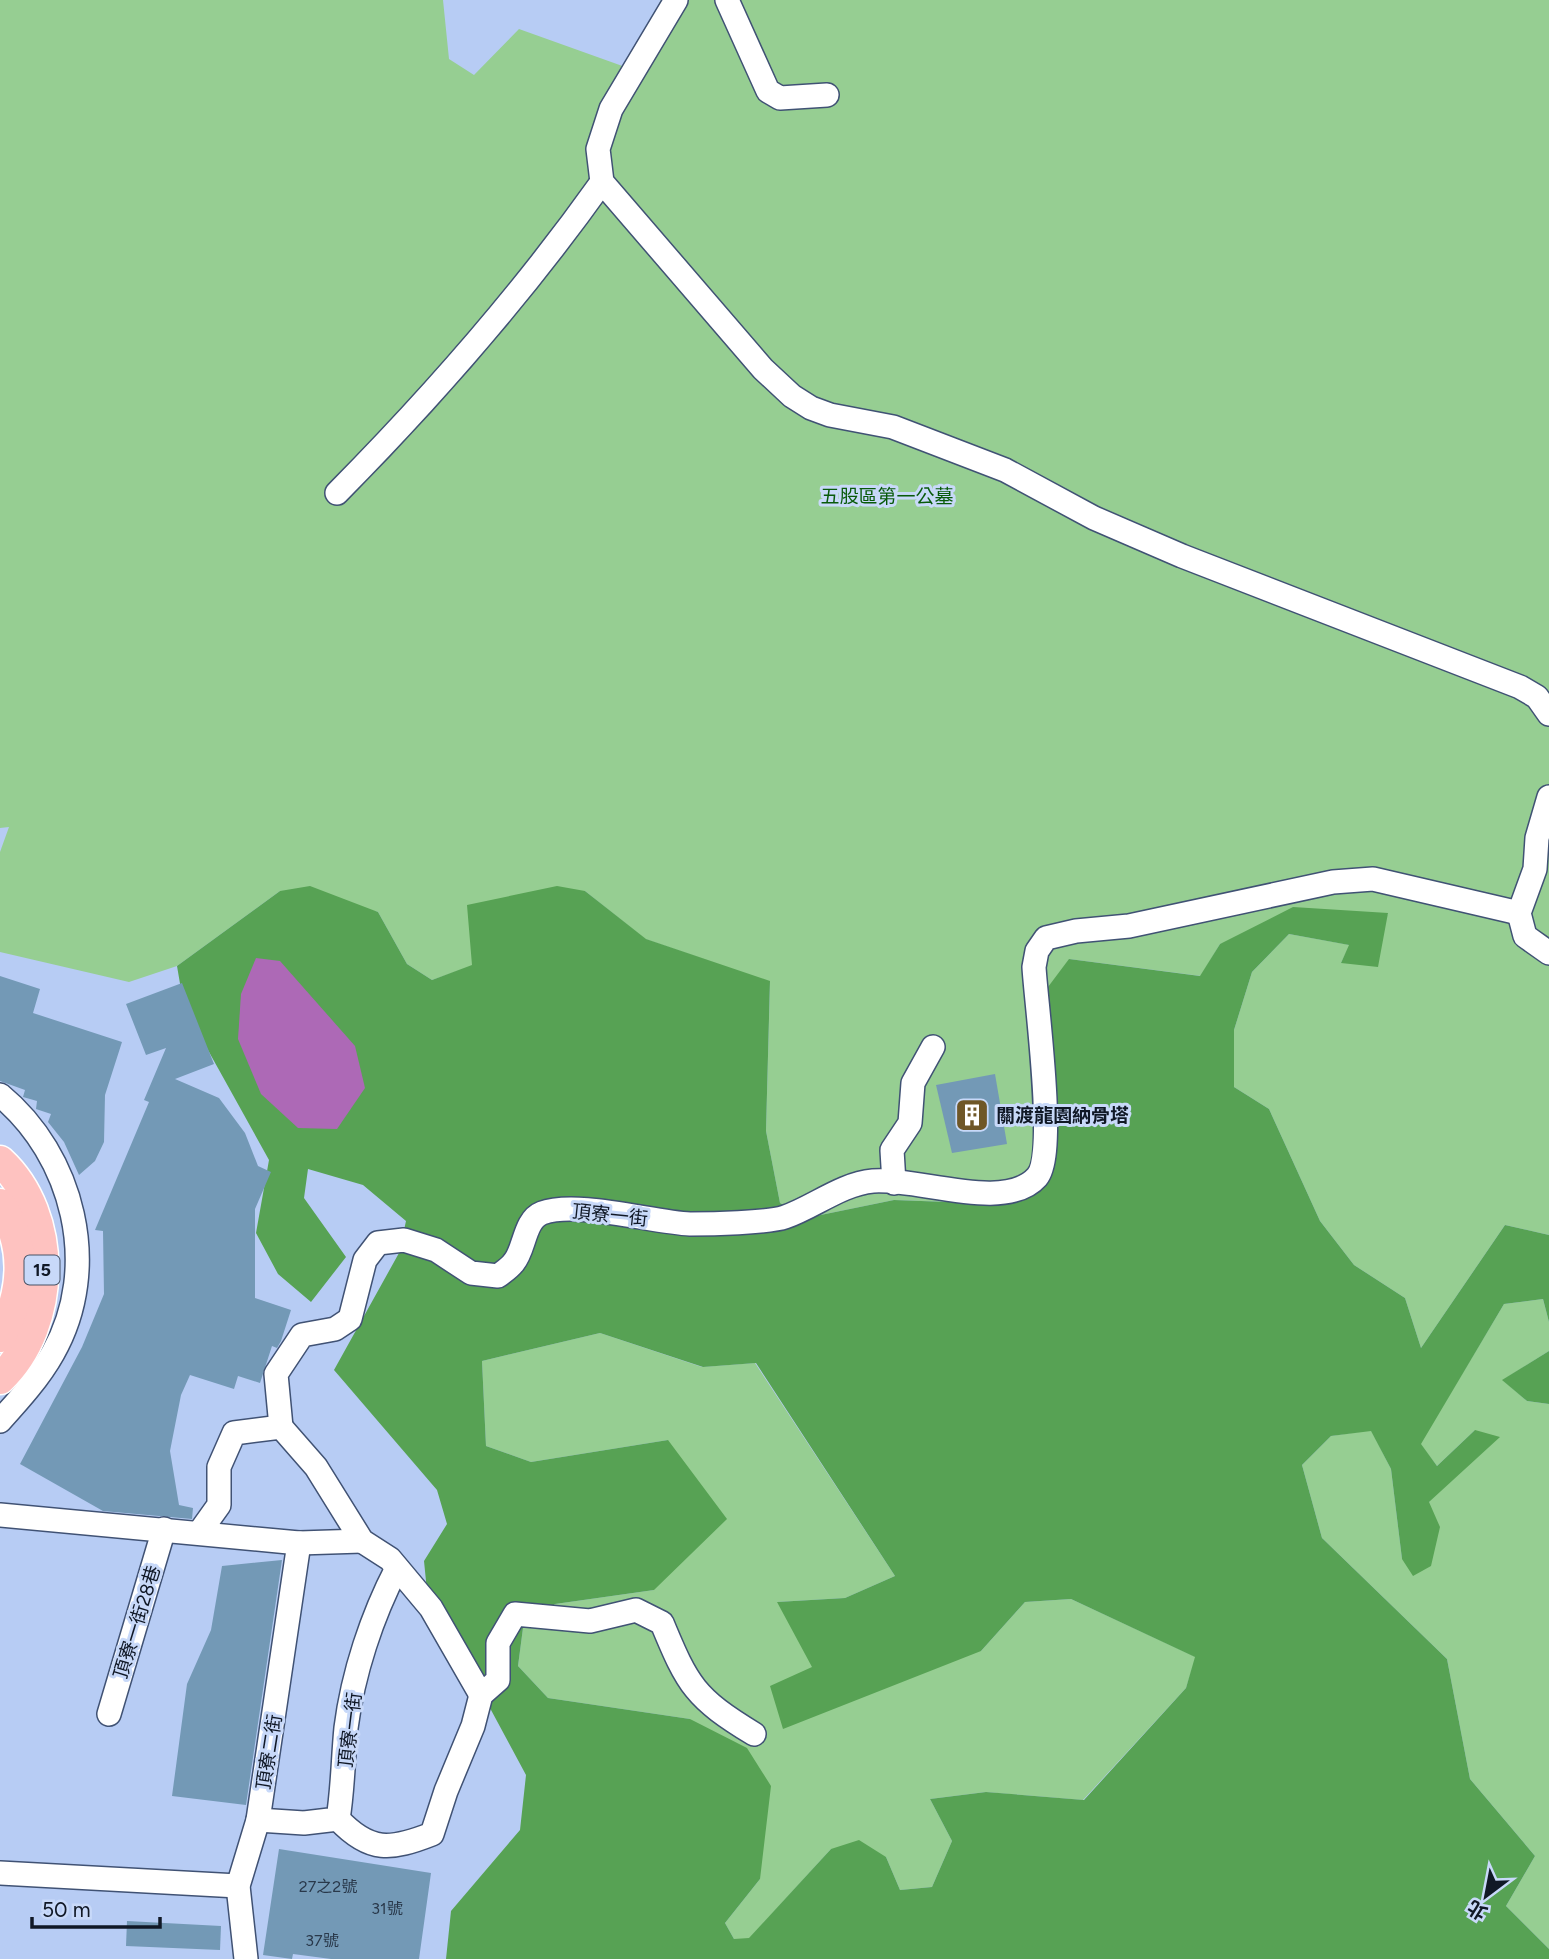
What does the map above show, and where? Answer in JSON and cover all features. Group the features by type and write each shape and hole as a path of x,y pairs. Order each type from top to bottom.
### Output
{"main road":[{"name":"15","path":"0,1161 26,1196 38,1227 43,1291 36,1325 21,1353 0,1379"},
{"path":"0,1204 12,1222 20,1255 19,1288 10,1319 0,1337"}],"street":[{"path":"676,0 611,109 598,149 603,182 763,369 792,396 811,408 830,415 893,427 1005,470 1094,518 1182,556 1520,687 1537,697 1549,714"},
{"path":"727,0 768,91 780,98 827,95"},
{"path":"337,493 421,408 554,250 603,182"},
{"path":"1549,797 1537,838 1535,869 1519,912 1525,936 1549,953"},
{"name":"頂寮一街","path":"281,1427 276,1374 302,1335 335,1329 351,1319 365,1260 378,1243 404,1240 436,1250 471,1273 498,1276 515,1262 539,1214 551,1210 579,1210 690,1224 783,1218 862,1183 874,1181 986,1192 1020,1190 1038,1175 1043,1164 1047,1138 1034,967 1037,951 1046,938 1076,931 1129,926 1333,883 1373,879 1519,912"},
{"path":"894,1183 891,1150 910,1123 913,1083 933,1047"},
{"path":"0,1095 16,1108 51,1154 64,1183 76,1233 73,1296 66,1324 54,1352 29,1389 0,1421"},
{"path":"199,1533 219,1505 219,1467 234,1433 281,1427 316,1467 362,1541 397,1568 431,1608 481,1695"},
{"path":"0,1515 299,1543 362,1541"},
{"name":"頂寮一街28巷","path":"109,1714 164,1530"},
{"name":"頂寮二街","path":"246,1959 237,1886 258,1820 299,1543"},
{"name":"頂寮一街","path":"338,1819 346,1727 355,1684 379,1603 397,1568"},
{"path":"258,1820 303,1823 338,1819 354,1836 381,1848 410,1843 432,1834 446,1791 473,1726 481,1695 498,1680 498,1643 514,1614 590,1620 636,1610 662,1623 684,1676 713,1709 754,1734"},
{"path":"0,1873 237,1886"}],"green space":[{"name":"五股區第一公墓","path":"0,0 443,0 449,59 474,75 519,29 628,68 661,0 1549,0 1549,1235 1505,1225 1421,1348 1405,1298 1354,1265 1320,1221 1269,1109 1234,1087 1234,1030 1252,972 1289,934 1350,945 1341,963 1388,914 1220,944 1201,976 1069,959 1048,1130 1026,1187 1002,1204 894,1200 806,1218 780,1203 766,1131 770,982 645,939 585,891 472,966 432,980 407,964 378,912 280,891 177,966 129,982 0,952 0,852 9,827 0,828"},
{"path":"310,886 378,912 407,964 432,980 472,965 467,905 557,886 585,891 646,939 770,981 766,1131 780,1203 806,1218 894,1200 1002,1204 1026,1187 1048,1130 1045,991 1069,959 1200,976 1220,944 1293,907 1388,913 1378,967 1341,963 1349,945 1289,934 1252,972 1234,1030 1234,1087 1269,1109 1320,1221 1354,1265 1405,1298 1421,1348 1505,1225 1549,1235 1549,1322 1543,1299 1504,1304 1421,1444 1437,1466 1475,1430 1500,1437 1429,1502 1440,1527 1431,1566 1413,1576 1402,1559 1391,1469 1371,1431 1331,1436 1302,1465 1322,1538 1447,1659 1470,1779 1535,1856 1506,1906 1549,1949 1549,1959 446,1959 451,1911 520,1830 526,1775 427,1591 424,1561 447,1524 437,1490 334,1370 399,1253 406,1221 363,1185 308,1169 304,1198 346,1257 311,1302 278,1274 256,1233 269,1160 184,1007 177,966 280,891","holes":["600,1333 703,1367 756,1363 895,1576 845,1598 777,1602 812,1667 770,1686 783,1729 981,1651 1025,1602 1071,1599 1195,1657 1186,1688 1084,1800 986,1792 930,1799 952,1841 932,1887 900,1890 886,1857 859,1840 831,1849 749,1938 734,1939 725,1923 760,1879 771,1786 747,1748 690,1719 548,1698 518,1666 523,1628 555,1604 654,1590 727,1519 668,1440 531,1462 486,1446 482,1361"]},
{"path":"1543,1299 1549,1322 1549,1351 1503,1380 1527,1401 1549,1404 1549,1949 1506,1906 1535,1856 1470,1779 1447,1659 1322,1538 1302,1465 1331,1436 1371,1430 1391,1469 1402,1559 1429,1502 1475,1430 1437,1466 1420,1444 1504,1304"},
{"path":"600,1333 702,1367 755,1363 895,1576 845,1598 777,1602 981,1651 1025,1602 1071,1599 1196,1657 1186,1688 1083,1800 986,1792 930,1799 952,1841 932,1887 900,1890 886,1857 831,1849 749,1939 734,1939 725,1923 760,1879 690,1719 548,1698 518,1666 523,1628 555,1604 654,1590 668,1440 531,1462 486,1446 482,1361"},
{"path":"1549,1351 1549,1404 1527,1401 1502,1380"}],"shaded area":[{"path":"256,958 280,961 355,1046 365,1088 337,1129 298,1128 261,1094 238,1039 241,994"}],"building":[{"path":"0,976 40,989 33,1013 122,1042 105,1095 104,1142 95,1161 79,1175 64,1142 48,1122 51,1114 36,1109 37,1101 23,1097 25,1090 0,1081"},
{"path":"182,983 214,1064 175,1079 219,1098 245,1133 258,1166 271,1172 255,1209 255,1298 291,1310 281,1341 277,1348 272,1346 260,1383 238,1376 234,1389 190,1375 181,1395 170,1451 179,1505 193,1508 192,1519 103,1511 20,1464 82,1347 104,1294 103,1231 95,1230 149,1102 144,1100 166,1048 146,1055 126,1004"},
{"name":"關渡龍園納骨塔","path":"995,1074 1007,1144 952,1153 936,1085"},
{"path":"282,1560 246,1805 172,1796 187,1684 211,1630 222,1566"},
{"path":"279,1849 431,1873 419,1959 331,1959 293,1954 292,1959 263,1955"},
{"path":"127,1921 221,1926 220,1950 126,1946"}],"place":[{"name":"關渡龍園納骨塔","path":"972,1115"}]}
